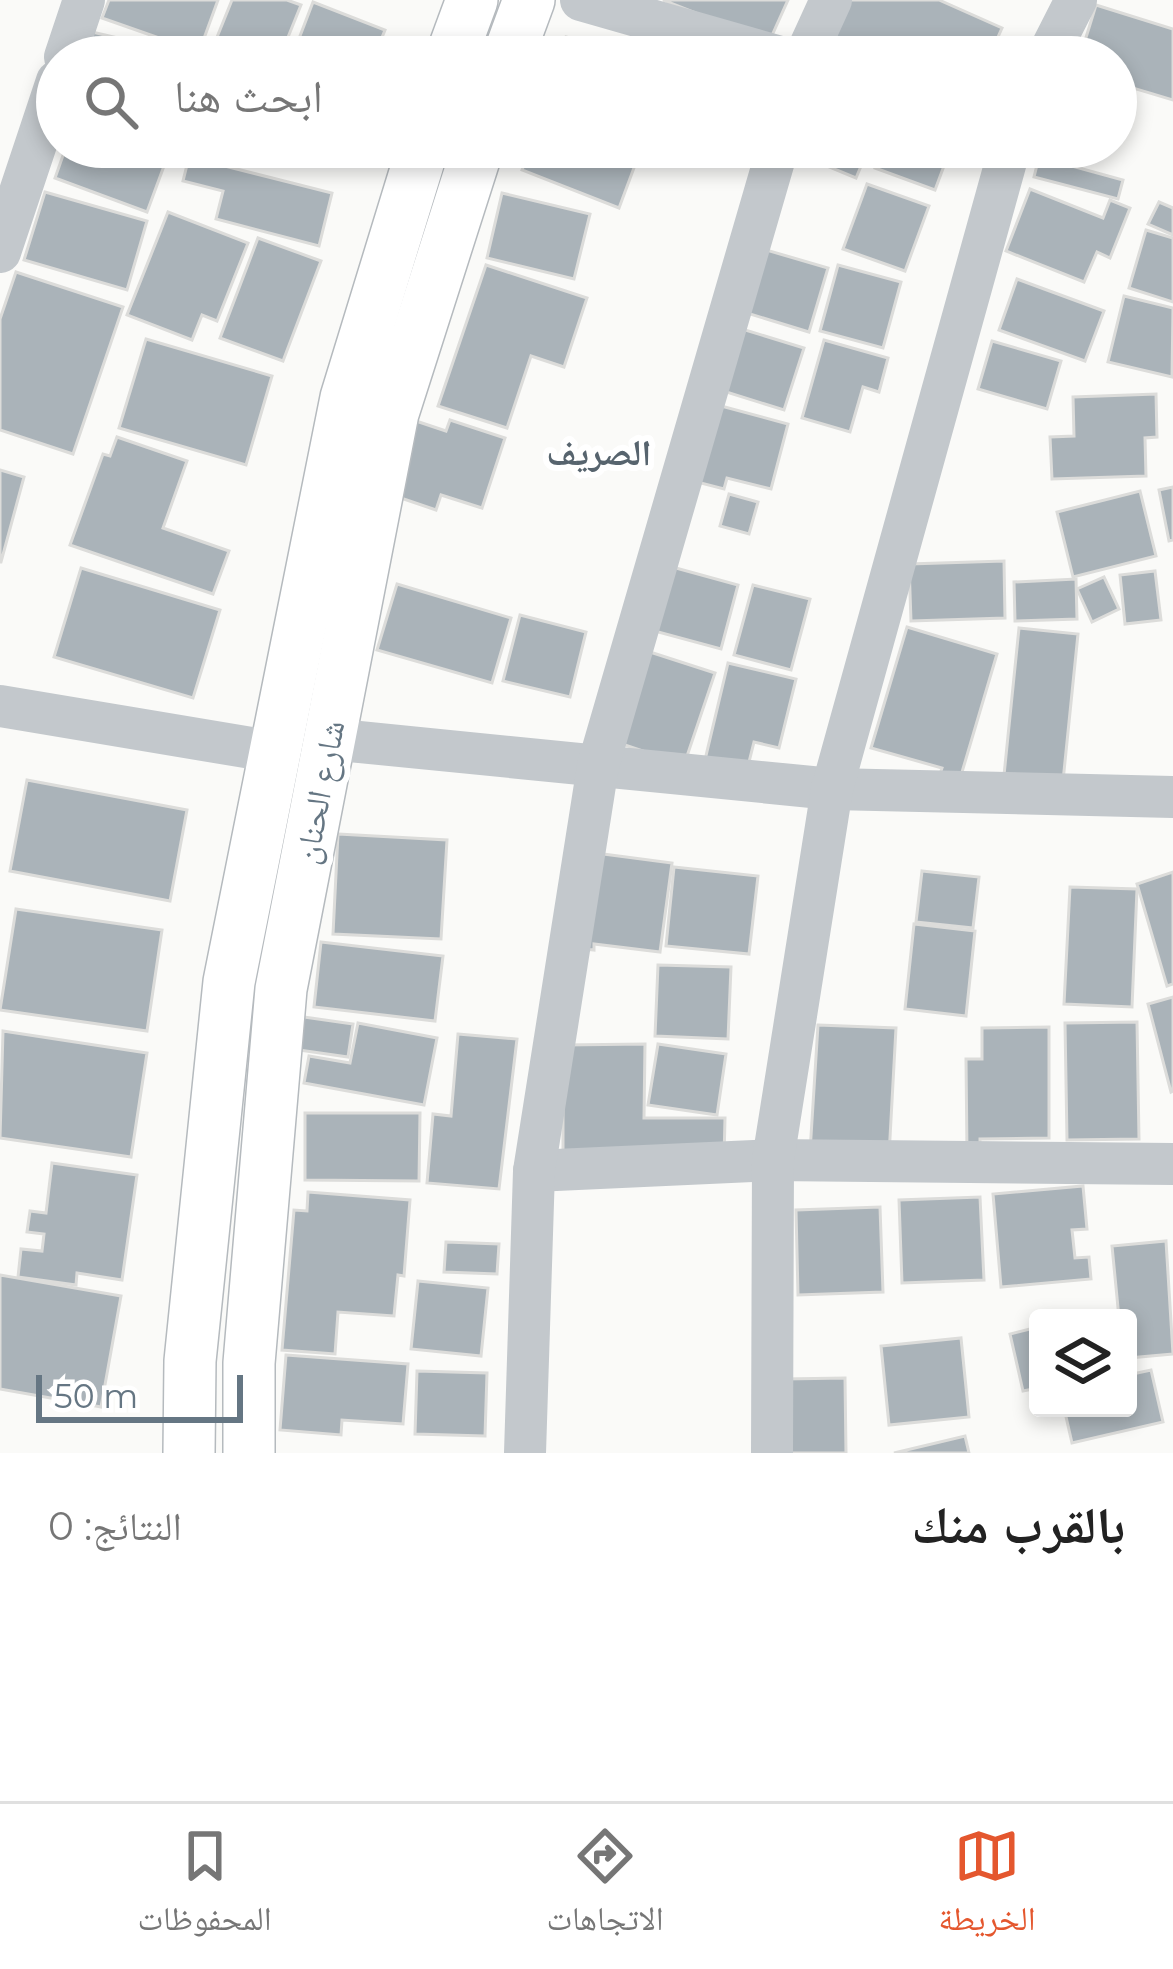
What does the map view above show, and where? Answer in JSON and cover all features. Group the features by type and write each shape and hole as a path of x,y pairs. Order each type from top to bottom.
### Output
{"main road":[{"path":"459,36 472,0"},
{"path":"516,36 529,0"},
{"name":"شارع الحنان","path":"189,1453 190,1361 229,982 346,398 417,168"},
{"name":"شارع الحنان","path":"249,1453 249,1363 280,989 393,413 471,168"}],"street":[{"path":"72,36 84,0"},
{"path":"581,0 707,36"},
{"path":"815,36 831,0"},
{"path":"1058,36 1076,0"},
{"path":"0,252 36,144"},
{"path":"525,1453 534,1171 598,766 772,168"},
{"path":"772,1453 773,1160 832,789 1004,168"},
{"path":"0,706 275,752"},
{"path":"329,739 832,789 1173,797"},
{"path":"534,1171 773,1160 1173,1164"}],"building":[{"path":"109,0 218,0 205,36 153,36 102,18"},
{"path":"232,0 287,0 301,5 288,36 217,36"},
{"path":"663,0 788,0 772,36 754,36"},
{"path":"843,0 939,0 1002,28 998,36 828,33"},
{"path":"313,2 385,30 383,36 300,36"},
{"path":"1096,5 1173,29 1173,100 1137,89 1137,36 1086,36"},
{"path":"59,168 163,168 147,212 55,178"},
{"path":"186,168 233,168 332,193 319,246 216,219 223,191 183,181"},
{"path":"523,168 634,168 619,208"},
{"path":"832,168 860,168 856,178"},
{"path":"875,168 943,168 935,190"},
{"path":"1036,168 1079,168 1123,180 1118,199 1034,177"},
{"path":"867,184 929,206 905,271 843,249"},
{"path":"1030,189 1103,218 1110,200 1130,208 1110,258 1097,252 1084,282 1006,251"},
{"path":"45,192 147,221 127,290 24,260"},
{"path":"502,193 590,214 574,279 487,258"},
{"path":"1159,202 1173,208 1173,235 1148,224"},
{"path":"168,212 248,243 217,321 202,315 192,340 127,315"},
{"path":"1146,230 1173,238 1173,302 1129,288"},
{"path":"258,238 321,261 283,361 220,338"},
{"path":"756,247 828,268 809,332 737,310"},
{"path":"486,265 587,298 564,367 531,356 507,428 438,406"},
{"path":"838,265 901,282 883,348 820,331"},
{"path":"16,272 123,307 73,454 0,430 0,319"},
{"path":"1017,279 1104,311 1085,361 999,330"},
{"path":"1124,296 1173,308 1172,377 1108,362"},
{"path":"729,325 804,348 784,410 723,391"},
{"path":"146,339 272,376 246,465 119,428"},
{"path":"824,340 888,358 879,392 863,387 850,432 802,418"},
{"path":"992,341 1061,361 1047,409 978,389"},
{"path":"1156,394 1157,437 1145,438 1146,476 1052,479 1050,437 1074,436 1073,397"},
{"path":"710,403 788,424 771,489 727,478 724,489 689,480"},
{"path":"450,420 505,438 482,508 441,495 436,510 392,495 416,421 446,431"},
{"path":"117,437 187,461 163,528 229,551 213,594 70,545 103,454 110,456"},
{"path":"0,470 24,477 1,562 0,562"},
{"path":"1173,487 1173,540 1169,541 1159,490"},
{"path":"1140,491 1156,556 1073,577 1057,512"},
{"path":"729,494 758,502 749,534 720,526"},
{"path":"1004,561 1005,618 911,621 909,564"},
{"path":"665,565 738,585 721,649 647,629"},
{"path":"81,568 220,610 193,698 54,657"},
{"path":"1155,571 1161,620 1125,624 1120,575"},
{"path":"1104,577 1119,609 1092,622 1077,589"},
{"path":"1076,579 1077,619 1015,621 1014,582"},
{"path":"397,584 511,618 492,683 377,650"},
{"path":"753,585 810,599 791,670 734,655"},
{"path":"520,615 586,632 570,697 503,681"},
{"path":"907,627 997,654 957,789 937,783 942,768 871,748"},
{"path":"1019,628 1078,634 1062,791 1003,785"},
{"path":"650,652 715,673 684,765 619,743"},
{"path":"728,663 796,679 779,748 754,742 747,770 705,760"},
{"path":"27,780 187,810 170,901 10,871"},
{"path":"338,834 447,840 441,939 333,934"},
{"path":"588,852 672,863 660,952 594,944 594,950 575,948"},
{"path":"674,867 758,876 749,954 666,946"},
{"path":"922,871 979,877 973,928 916,922"},
{"path":"1173,872 1173,984 1167,986 1137,884"},
{"path":"1070,887 1137,889 1132,1007 1064,1004"},
{"path":"16,909 162,930 147,1031 0,1010"},
{"path":"914,924 975,931 966,1016 905,1009"},
{"path":"321,942 443,956 435,1021 314,1007"},
{"path":"658,965 731,967 728,1039 655,1036"},
{"path":"1173,997 1173,1091 1171,1092 1148,1004"},
{"path":"304,1017 353,1024 348,1057 299,1050"},
{"path":"1137,1022 1139,1139 1067,1140 1065,1023"},
{"path":"358,1023 437,1038 424,1105 304,1083 309,1056 350,1063"},
{"path":"818,1025 896,1028 889,1156 810,1152"},
{"path":"1049,1027 1049,1138 980,1139 980,1153 967,1153 966,1059 982,1059 982,1028"},
{"path":"3,1031 147,1053 131,1157 0,1138"},
{"path":"458,1034 517,1039 499,1189 427,1183 433,1114 451,1116"},
{"path":"645,1044 644,1118 725,1118 724,1159 563,1160 563,1045"},
{"path":"658,1044 726,1054 717,1115 648,1105"},
{"path":"305,1113 420,1113 419,1181 305,1180"},
{"path":"52,1163 137,1175 122,1280 77,1273 76,1285 18,1277 21,1249 42,1251 44,1234 27,1232 30,1211 46,1213"},
{"path":"1083,1186 1087,1229 1072,1230 1075,1258 1089,1257 1091,1279 1001,1287 993,1194"},
{"path":"308,1192 410,1200 404,1276 398,1275 394,1316 338,1312 335,1354 282,1350 294,1210 307,1211"},
{"path":"980,1197 984,1280 902,1283 899,1200"},
{"path":"880,1207 883,1292 798,1295 796,1210"},
{"path":"1166,1241 1173,1354 1137,1357 1137,1309 1118,1309 1112,1246"},
{"path":"446,1242 499,1244 497,1274 444,1272"},
{"path":"0,1275 121,1296 101,1407 0,1389"},
{"path":"418,1281 488,1288 481,1356 411,1349"},
{"path":"1029,1329 1029,1390 1023,1391 1010,1334"},
{"path":"961,1338 969,1417 889,1425 881,1346"},
{"path":"286,1355 408,1364 403,1424 342,1420 341,1435 280,1430"},
{"path":"1151,1370 1163,1422 1072,1443 1066,1417 1137,1417 1137,1373"},
{"path":"417,1371 487,1373 485,1436 415,1434"},
{"path":"845,1378 846,1453 784,1453 784,1379"},
{"path":"965,1436 969,1453 894,1453"}],"district":[{"name":"الصريف","path":"599,452"}]}
